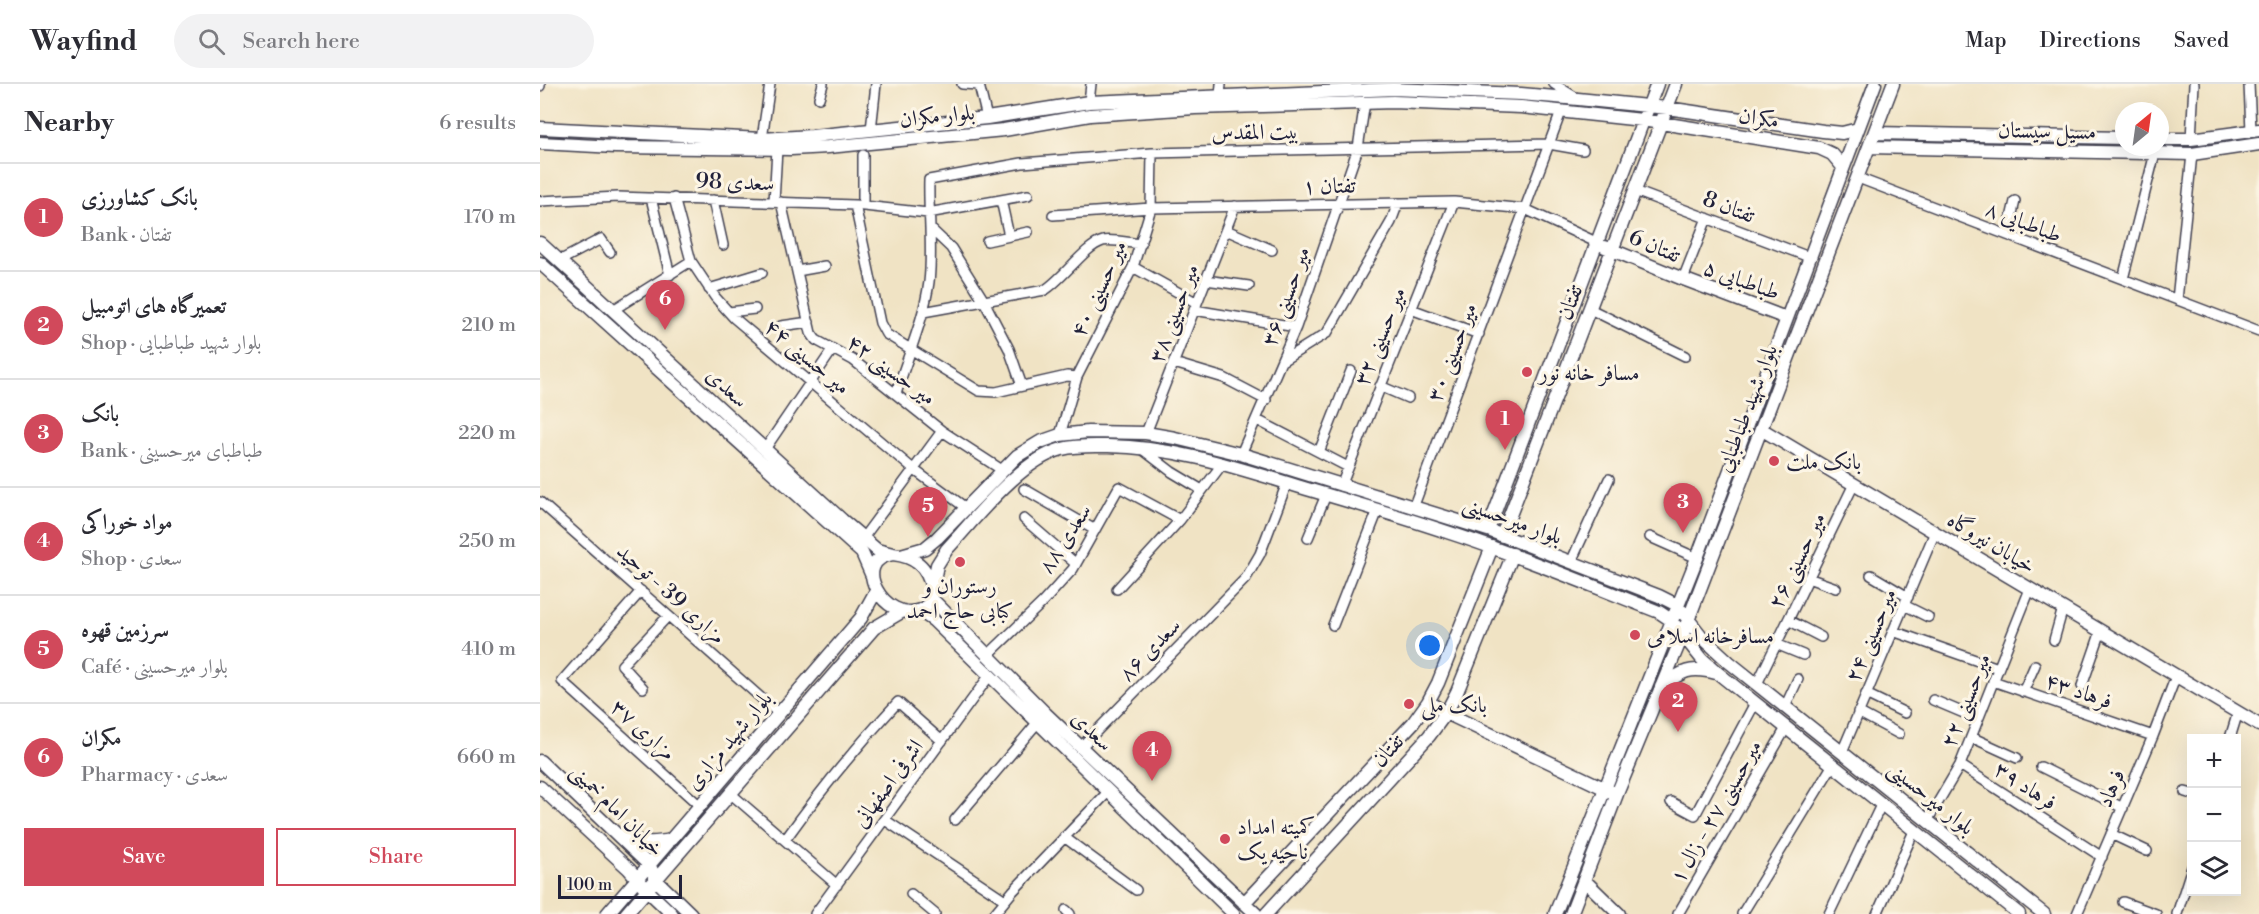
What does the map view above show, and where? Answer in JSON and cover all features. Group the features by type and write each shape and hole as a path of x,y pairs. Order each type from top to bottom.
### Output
{"main road":[{"name":"تفتان","path":"1488,530 1598,243 1642,120 1658,84"},
{"name":"تفتان","path":"1502,536 1676,84"},
{"name":"بلوار شهید طباطبایی","path":"1571,914 1671,620 1697,558 1875,84"},
{"name":"بلوار شهید طباطبایی","path":"1555,914 1660,688 1682,634 1893,84"},
{"name":"بلوار مکران","path":"540,128 762,139 987,118 1089,102 1221,90 1262,101 1280,89 1394,87"},
{"name":"مکران","path":"1394,87 1521,94 1648,106 1836,132 1858,129"},
{"name":"بلوار مکران","path":"540,144 777,149 828,147 1004,130 1090,115 1262,101 1409,102"},
{"name":"مکران","path":"1409,102 1521,107 1660,122 1819,148 1832,154"},
{"path":"2169,139 2191,140 2255,130"},
{"path":"1836,132 1838,142 1832,154 1843,167"},
{"name":"مسیل سیستان","path":"1875,133 2115,138"},
{"name":"مسیل سیستان","path":"2169,153 2192,154 2259,144"},
{"name":"مسیل سیستان","path":"1869,147 2115,152"},
{"name":"سعدی","path":"540,243 863,538 877,550 897,554"},
{"name":"تفتان 6","path":"1598,243 1683,279"},
{"name":"سعدی","path":"540,263 862,553 873,576"},
{"name":"طباطبایی ۵","path":"1683,279 1786,318"},
{"name":"خیابان نیروگاه","path":"1761,429 2259,725"},
{"name":"بلوار میرحسینی","path":"897,554 925,548 1017,456 1040,442 1060,435 1088,432 1146,433 1241,454 1488,530 1677,605 1711,646 2044,914"},
{"name":"بلوار میرحسینی","path":"932,594 937,565 947,549 1025,467 1046,455 1063,449 1089,446 1139,447 1170,451 1223,463 1492,547 1659,612 1671,620 1702,659 1719,674 2019,914"},
{"name":"تفتان","path":"1244,903 1413,723 1428,702 1438,683 1492,547"},
{"path":"897,554 920,564 928,575 932,594 927,606 920,611 903,611 885,601 876,591 873,567 877,560 885,555 897,554"},
{"name":"تفتان","path":"1266,914 1429,736 1446,712 1457,692 1513,555"},
{"path":"1588,584 1593,571"},
{"name":"بلوار شهید مزاری","path":"607,914 650,866 777,713 861,618 876,591"},
{"name":"سعدی","path":"932,594 987,656 1256,914"},
{"name":"بلوار شهید مزاری","path":"626,914 874,628 903,611"},
{"name":"سعدی","path":"920,611 933,620 990,675 1234,914"},
{"path":"1702,659 1703,648 1711,646"},
{"path":"1660,688 1678,674 1693,669 1719,674"},
{"path":"1428,702 1611,791"},
{"name":"خیابان امام خمینی","path":"540,761 650,866 656,880 691,914"},
{"name":"خیابان امام خمینی","path":"540,787 672,914"},
{"path":"613,831 634,841 651,843 671,840"},
{"path":"1584,880 1619,914"},
{"path":"1992,893 2003,881"}],"street":[{"path":"762,139 770,84"},
{"path":"819,98 823,84"},
{"path":"871,130 876,84"},
{"path":"962,84 979,85 987,118"},
{"path":"1089,102 1091,84"},
{"path":"1554,84 1578,99"},
{"path":"2191,140 2194,84"},
{"path":"2249,84 2255,130"},
{"name":"میر حسینی ۳۶","path":"1241,454 1296,327 1358,148 1365,102"},
{"name":"میر حسینی ۳۰","path":"1413,508 1561,112"},
{"name":"بیت المقدس","path":"928,213 929,180 1022,163 1152,153 1358,148 1549,144 1583,150"},
{"name":"میر حسینی ۴۲","path":"777,149 777,202 809,322 816,340 853,360 942,431 1002,470"},
{"name":"میر حسینی ۴۰","path":"1060,435 1077,377 1133,267 1141,244 1151,208 1152,153"},
{"path":"863,154 859,206 882,329 886,334 979,391 996,392 1067,376 1077,377"},
{"path":"2177,300 2192,154"},
{"path":"2123,279 2154,156"},
{"name":"طباطبایی ۸","path":"1858,178 2259,331"},
{"name":"تفتان 8","path":"1635,191 1809,257"},
{"name":"سعدی 98","path":"540,201 618,196 859,206 928,213 1028,195"},
{"path":"651,198 670,275"},
{"name":"میر حسینی ۴۴","path":"674,198 691,261 709,289 729,312 751,334 913,469 966,508"},
{"path":"713,200 723,245"},
{"path":"1001,200 1009,236"},
{"path":"2007,235 2015,201"},
{"name":"تفتان ۱","path":"1053,215 1151,208 1454,202 1525,209 1598,243"},
{"name":"میر حسینی ۳۲","path":"1341,486 1454,202"},
{"path":"1282,361 1327,333 1391,222 1398,203"},
{"name":"میر حسینی ۳۸","path":"1146,433 1235,206"},
{"path":"896,394 923,312 929,281 931,229 928,213"},
{"path":"1683,279 1707,218"},
{"path":"931,229 951,249 984,302 1009,349 1022,386"},
{"path":"1226,230 1272,250"},
{"path":"987,241 1028,232"},
{"path":"559,261 601,239 610,252"},
{"path":"923,312 1045,290 1089,249 1103,241 1141,244"},
{"path":"613,310 691,261"},
{"path":"797,271 825,266"},
{"path":"1133,267 1196,307 1296,327"},
{"path":"709,289 762,273"},
{"path":"1206,280 1249,286"},
{"path":"729,312 755,309"},
{"path":"1411,309 1479,334"},
{"path":"1590,309 1685,356"},
{"path":"781,326 809,322"},
{"path":"765,449 832,349"},
{"path":"1174,363 1224,378 1266,400"},
{"path":"1318,452 1351,371"},
{"path":"1380,386 1408,398"},
{"path":"1257,420 1348,467"},
{"path":"863,538 942,431"},
{"path":"1139,447 1172,472 1202,490"},
{"path":"1117,589 1180,520 1223,463"},
{"path":"1571,562 1609,479"},
{"name":"سعدی ۸۶","path":"1081,747 1246,578 1260,554 1287,483"},
{"name":"میر حسینی ۲۶","path":"1757,684 1854,484"},
{"name":"سعدی ۸۸","path":"987,656 1043,602 1076,564 1119,487 1180,520"},
{"path":"1024,489 1095,530"},
{"path":"1308,538 1326,495"},
{"name":"مزاری 39 - توحید","path":"540,502 777,713"},
{"path":"1333,625 1378,510"},
{"path":"1024,519 1076,564"},
{"name":"میرحسینی ۲۴","path":"1842,752 1935,532"},
{"path":"1650,537 1697,558"},
{"path":"1871,575 1928,617"},
{"path":"1809,578 1836,588"},
{"name":"میرحسینی ۲۲","path":"1927,821 1960,765 2030,589"},
{"name":"مزاری ۳۷","path":"641,591 562,681 700,806"},
{"path":"2054,640 2063,608"},
{"path":"643,688 622,665 668,616"},
{"path":"1788,620 1821,637"},
{"path":"2082,686 2101,631"},
{"path":"1893,632 1998,668"},
{"path":"1776,644 1803,655"},
{"path":"2023,692 2035,665"},
{"name":"اشرفی اصفهانی","path":"815,914 990,675"},
{"name":"فرهاد","path":"2077,914 2153,736 2176,676"},
{"path":"1785,707 1798,679"},
{"name":"فرهاد ۴۳","path":"1993,681 2153,736"},
{"path":"1866,694 1905,713"},
{"path":"1933,700 1978,719"},
{"path":"785,840 810,804 898,702 942,741"},
{"path":"1671,802 1695,815 1755,703"},
{"path":"1858,712 1899,734"},
{"path":"2231,734 2238,712"},
{"path":"955,820 1038,722"},
{"name":"میرحسینی ۲۷ - زال ۱","path":"1678,914 1786,728"},
{"path":"1971,737 2018,758"},
{"name":"فرهاد ۳۹","path":"1960,765 2102,857"},
{"path":"1742,914 1832,766"},
{"path":"2041,766 2123,808"},
{"path":"994,914 1109,791"},
{"path":"730,793 837,885"},
{"path":"1829,914 1881,805"},
{"path":"885,820 1005,900"},
{"path":"1876,914 1914,831"},
{"path":"2111,834 2147,851"},
{"path":"1065,837 1136,890"},
{"path":"2177,914 2187,883"},
{"path":"911,894 935,914"},
{"path":"2123,902 2156,914"}],"waterway":[{"path":"2232,142 2259,138"},
{"path":"1887,141 2074,145"},
{"path":"2169,147 2218,144"}],"place":[{"name":"مکران","path":"665,330"},
{"name":"مسافر خانه نور","path":"1527,372"},
{"name":"بانک کشاورزی","path":"1505,450"},
{"name":"بانک ملت","path":"1774,461"},
{"name":"بانک","path":"1683,533"},
{"name":"سرزمین قهوه","path":"928,537"},
{"name":"رستوران و کبابی حاج احمد","path":"960,562"},
{"name":"مسافرخانه اسلامی","path":"1635,635"},
{"name":"بانک ملی","path":"1409,704"},
{"name":"تعمیرگاه های اتومبیل","path":"1678,732"},
{"name":"مواد خوراکی","path":"1152,781"},
{"name":"کمیته امداد ناحیه یک","path":"1225,839"}]}
